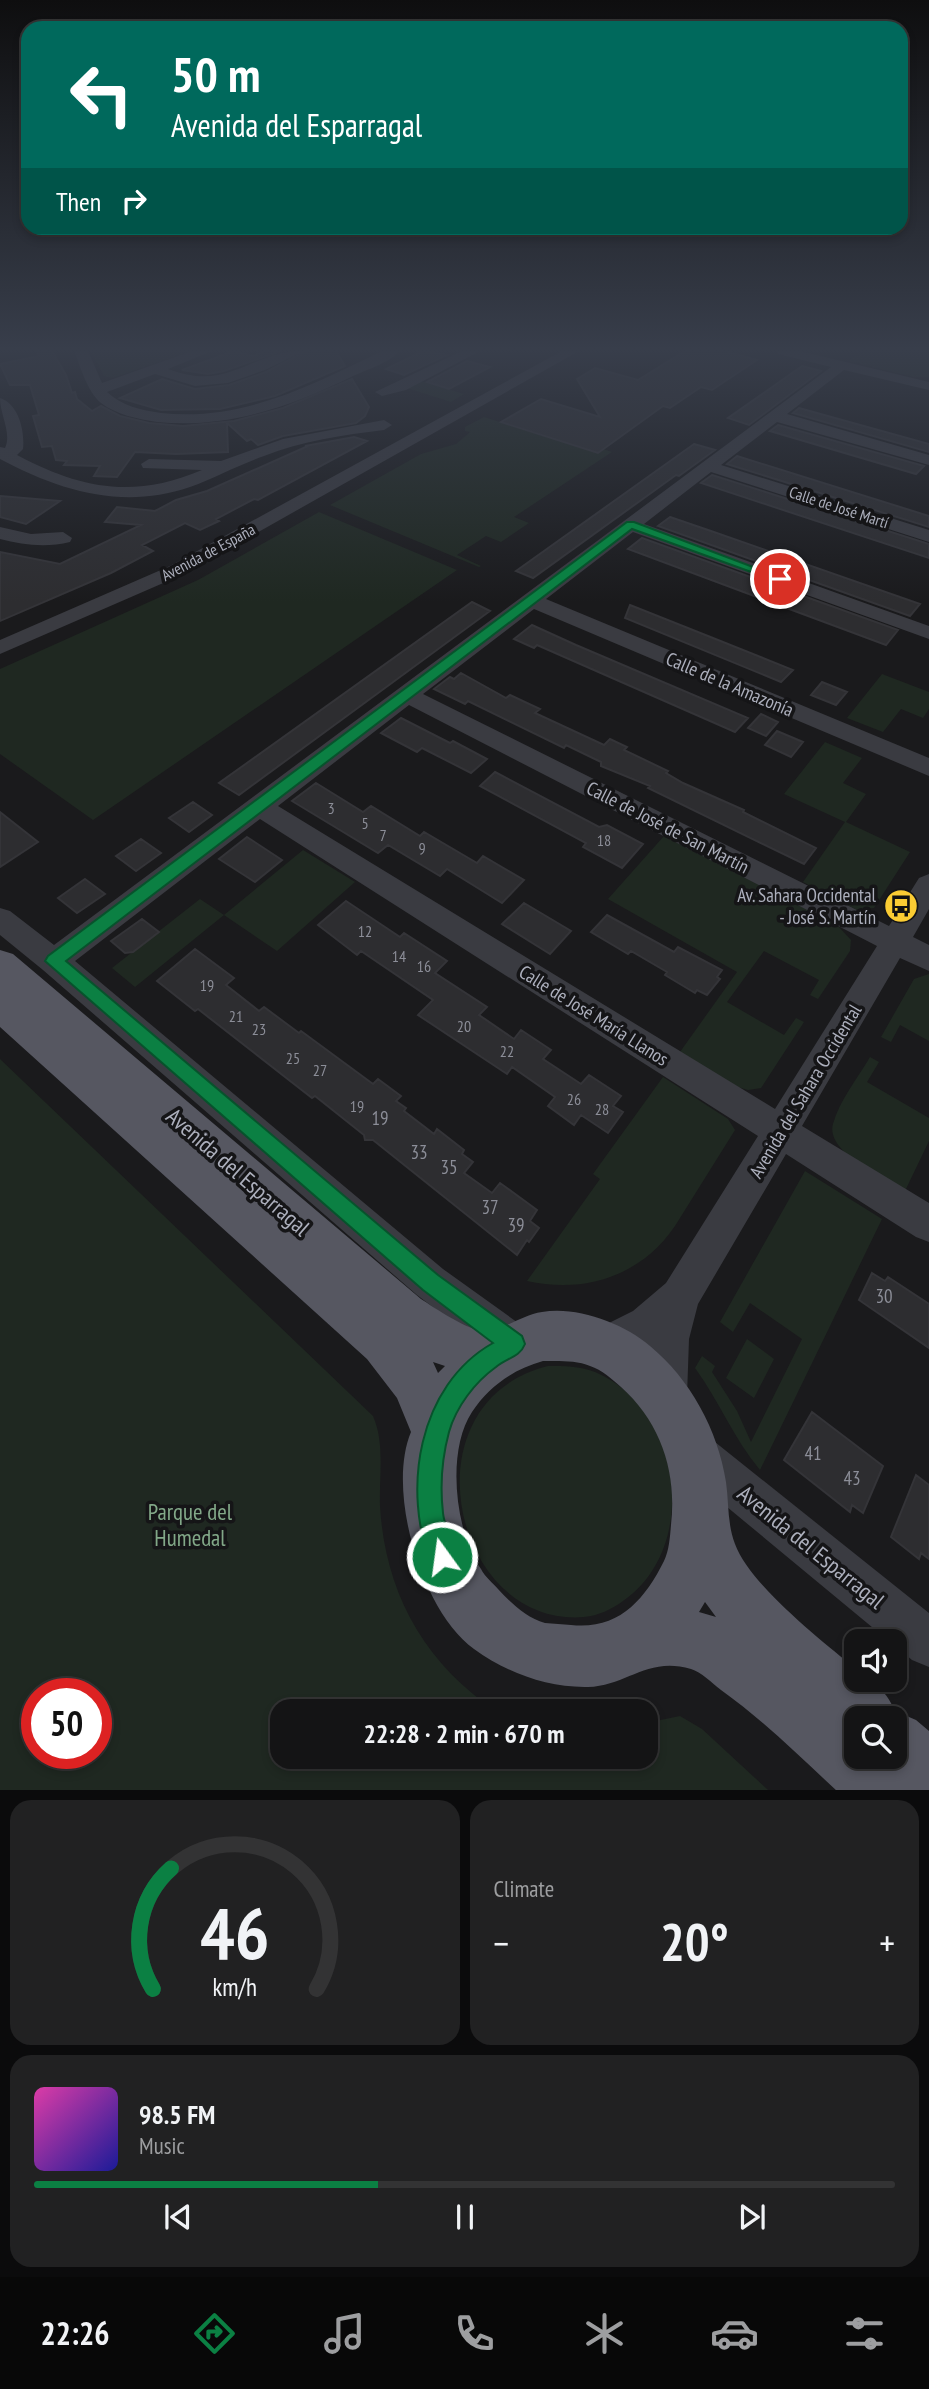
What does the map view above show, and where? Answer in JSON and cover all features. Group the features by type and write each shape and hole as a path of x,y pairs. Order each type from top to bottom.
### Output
{"main road":[{"name":"Avenida del Esparragal","path":"0,965 404,1316 435,1338 501,1351"},
{"name":"Avenida del Esparragal","path":"0,1003 384,1341 415,1380 437,1432"},
{"path":"553,1336 574,1337 605,1346 637,1366 666,1396 693,1452 700,1484 701,1518 693,1564 672,1606 641,1638 606,1655 566,1659 528,1650 492,1628 463,1596 442,1557 431,1514 429,1471 437,1432 450,1402 467,1377 501,1351 553,1336"},
{"path":"701,1518 710,1556 721,1577 792,1653 853,1706"},
{"path":"641,1638 675,1636 706,1643 775,1692 885,1790"},
{"path":"907,1754 929,1773"}],"street":[{"path":"3,454 15,449 16,435"},
{"path":"3,454 50,478 94,489 129,493 178,485 282,444 343,435"},
{"name":"Avenida de España","path":"0,637 168,564 384,435"},
{"name":"Avenida de España","path":"0,648 177,570 385,435"},
{"name":"Avenida de España","path":"424,435 437,439 442,435"},
{"path":"54,961 750,435"},
{"path":"840,435 929,460"},
{"path":"149,464 226,465"},
{"name":"Calle de José Martí","path":"708,466 929,536"},
{"path":"630,525 929,633"},
{"path":"0,533 36,541 63,538"},
{"name":"Calle de la Amazonía","path":"531,600 929,768"},
{"name":"Calle de José de San Martín","path":"406,694 929,959"},
{"name":"Calle de José María Llanos","path":"259,806 929,1224"},
{"name":"Avenida del Sahara Occidental","path":"666,1396 669,1339 680,1297 929,885"},
{"name":"Avenida del Esparragal","path":"0,919 54,961 430,1282 501,1351"},
{"name":"Avenida del Sahara Occidental","path":"605,1346 647,1325 680,1297"},
{"name":"Avenida del Esparragal","path":"693,1452 929,1643"}],"green space":[{"path":"467,435 539,435 597,453 603,449 612,452 514,517 529,523 501,542 486,536 457,555 481,566 479,567 330,505 421,454 456,444"},
{"path":"319,512 457,570 93,820 0,754 0,669 198,580"},
{"path":"882,674 929,692 929,709 923,718 901,709 883,732 847,718"},
{"path":"825,742 862,758 843,783 866,794 846,822 910,852 874,908 857,910 803,882 845,822 784,794"},
{"path":"664,836 837,925 851,940 850,951 818,999 810,995 819,980 764,951 727,1002 784,1035 796,1018 804,1022 761,1088 748,1090 738,1087 680,1052 737,972 608,899"},
{"path":"303,850 355,882 277,951 224,915"},
{"path":"200,899 224,915 135,987 112,968"},
{"path":"929,974 929,1041 900,1025 891,1042 881,1037 914,979"},
{"path":"870,1057 879,1062 867,1082 929,1118 929,1141 905,1191 858,1164 838,1145 833,1134 833,1124 840,1107"},
{"name":"Parque del Humedal","path":"0,1059 373,1416 377,1426 383,1538 400,1596 429,1648 448,1671 480,1699 270,1699 270,1769 658,1769 658,1721 680,1716 702,1729 768,1790 0,1790"},
{"path":"663,1077 728,1119 735,1130 675,1226 646,1258 610,1277 570,1285 527,1281 600,1179 593,1174"},
{"path":"805,1171 882,1219 760,1470 742,1446 695,1368 702,1356 715,1366 712,1372 737,1411 751,1442 802,1339 750,1303 733,1332 720,1322"},
{"path":"747,1339 774,1359 754,1398 726,1378"},
{"path":"548,1366 589,1370 624,1390 647,1415 663,1446 671,1480 671,1514 664,1548 648,1577 619,1604 605,1612 584,1617 539,1611 502,1587 476,1552 462,1509 461,1464 474,1422 503,1388"}],"building":[{"path":"38,435 227,435 228,452 135,452 117,477 94,476 100,466 64,465 67,461 56,460 52,446 42,447"},
{"path":"240,435 291,435 258,445 251,439 247,441"},
{"path":"540,435 624,435 598,453"},
{"path":"782,435 812,435 924,466 916,474"},
{"path":"868,435 895,435 929,444 929,452"},
{"path":"354,437 367,441 258,500 254,499 216,519 219,521 200,530 185,523 142,545 153,551 111,573 0,621 0,552 60,564 141,525 105,522 117,507 155,511 308,446 305,446"},
{"path":"694,444 715,450 533,578 516,571"},
{"path":"737,456 929,516 929,527 727,464"},
{"path":"712,475 929,544 929,558 701,483"},
{"path":"0,496 60,501 26,524 0,517"},
{"path":"670,517 920,604 910,616 658,526"},
{"path":"642,538 898,630 886,645 628,549"},
{"path":"472,602 490,611 239,795 219,783"},
{"path":"630,605 793,670 781,682 625,618"},
{"path":"532,625 748,718 735,732 537,645 534,648 514,639"},
{"path":"461,673 506,698 510,695 540,709 535,713 604,745 610,739 627,747 624,750 668,771 666,773 683,783 744,810 743,812 816,848 804,864 648,788 650,786 601,766 601,762 566,745 564,748 468,701 465,704 434,689 450,677 454,679"},
{"path":"822,682 847,692 836,705 811,695"},
{"path":"761,714 778,722 766,736 748,728"},
{"path":"401,718 487,759 471,773 422,748 417,752 381,733"},
{"path":"777,731 803,742 791,757 765,745"},
{"path":"495,772 599,827 607,825 643,844 622,868 583,847 586,843 480,786"},
{"path":"316,783 363,812 371,806 420,836 424,832 477,863 483,856 524,880 502,903 447,869 440,876 388,845 378,853 292,801"},
{"path":"193,802 212,815 189,832 169,818"},
{"path":"0,812 38,842 0,867"},
{"path":"247,837 282,860 255,882 219,859"},
{"path":"141,839 161,853 136,871 116,856"},
{"path":"85,879 105,894 77,913 58,898"},
{"path":"346,901 400,937 404,933 447,961 435,973 487,1007 479,1015 514,1039 521,1030 551,1050 543,1059 581,1084 589,1075 621,1096 613,1106 623,1112 608,1133 581,1115 574,1125 548,1106 555,1097 512,1067 507,1074 418,1015 433,1000 361,951 357,955 318,925"},
{"path":"524,903 571,931 550,954 502,924"},
{"path":"607,915 674,952 678,947 722,970 717,977 720,979 707,995 697,990 695,993 665,975 667,972 631,951 628,954 591,932"},
{"path":"142,919 159,932 133,952 125,953 111,941"},
{"path":"195,949 234,978 226,985 259,1011 264,1007 373,1084 378,1079 401,1096 396,1101 406,1108 404,1111 434,1134 437,1129 464,1150 462,1154 473,1162 464,1173 492,1193 500,1183 537,1210 530,1221 539,1228 529,1242 527,1240 517,1255 373,1140 365,1140 364,1135 315,1096 312,1098 198,1009 195,1011 157,981"},
{"path":"872,1273 885,1281 888,1277 929,1304 929,1348 859,1300"},
{"path":"812,1412 883,1466 863,1513 852,1505 850,1512 784,1460"},
{"path":"916,1475 929,1485 929,1559 921,1553 919,1559 891,1537"}],"place":[{"name":"Av. Sahara Occidental - José S. Martín","path":"901,906"}],"route":[{"path":"442,1557 431,1514 429,1471 437,1432 450,1402 467,1377 489,1358 514,1344 465,1311 430,1282 54,961 630,525 780,579"}]}
